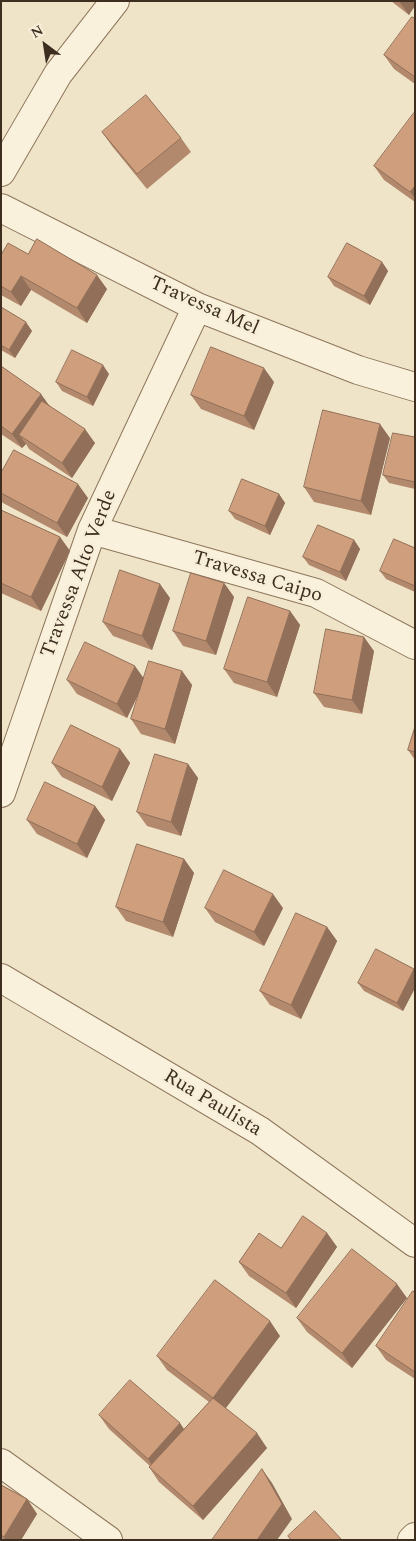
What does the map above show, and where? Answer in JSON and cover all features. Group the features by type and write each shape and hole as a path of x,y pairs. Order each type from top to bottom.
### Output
{"street":[{"path":"1,172 58,74 115,1"},
{"name":"Travessa Mel","path":"1,208 197,306 358,370 415,387"},
{"name":"Travessa Alto Verde","path":"1,793 92,530 197,306"},
{"name":"Travessa Caipo","path":"92,530 316,593 415,645"},
{"name":"Rua Paulista","path":"1,978 260,1131 415,1243"},
{"path":"1,1463 108,1540"},
{"path":"412,1540 415,1537"}],"building":[{"path":"412,17 415,18 415,77 384,55"},
{"path":"146,95 181,138 137,174 102,132"},
{"path":"414,113 415,186 410,192 374,166"},
{"path":"37,239 97,275 77,308 21,276 11,292 1,286 1,255 8,243 28,254"},
{"path":"347,243 382,262 364,296 328,277"},
{"path":"1,307 26,322 9,350 1,345"},
{"path":"211,347 264,368 244,416 191,395"},
{"path":"72,350 103,365 87,397 56,382"},
{"path":"1,366 41,394 12,434 1,426"},
{"path":"42,401 85,429 62,463 19,435"},
{"path":"323,410 380,424 361,501 304,487"},
{"path":"393,433 415,437 415,482 383,475"},
{"path":"14,450 78,484 57,523 1,493 1,473"},
{"path":"242,479 279,494 265,526 229,511"},
{"path":"1,510 60,537 31,597 1,583"},
{"path":"318,525 354,540 340,572 303,557"},
{"path":"394,539 415,548 415,586 380,571"},
{"path":"120,570 160,584 142,636 103,622"},
{"path":"191,573 224,583 206,641 173,631"},
{"path":"248,597 290,611 267,682 224,669"},
{"path":"326,629 364,637 352,700 314,693"},
{"path":"85,642 135,666 117,704 67,680"},
{"path":"149,661 182,671 165,729 131,719"},
{"path":"71,725 120,749 102,787 52,763"},
{"path":"415,727 415,752 408,750"},
{"path":"155,754 188,764 171,822 137,812"},
{"path":"45,782 95,806 77,844 27,820"},
{"path":"137,844 184,859 163,922 116,907"},
{"path":"224,870 273,894 254,932 205,908"},
{"path":"296,913 327,927 291,1005 260,991"},
{"path":"376,949 414,969 397,1003 358,983"},
{"path":"303,1216 327,1233 286,1293 239,1262 259,1233 281,1248"},
{"path":"352,1249 397,1284 342,1353 297,1318"},
{"path":"215,1280 270,1321 213,1398 157,1356"},
{"path":"413,1291 415,1293 415,1372 376,1346"},
{"path":"130,1380 180,1423 148,1459 99,1415"},
{"path":"213,1398 257,1433 193,1506 149,1467"},
{"path":"262,1469 282,1504 257,1540 212,1540"},
{"path":"1,1485 27,1499 4,1537 1,1535"},
{"path":"315,1511 342,1540 291,1540 288,1536"}]}
